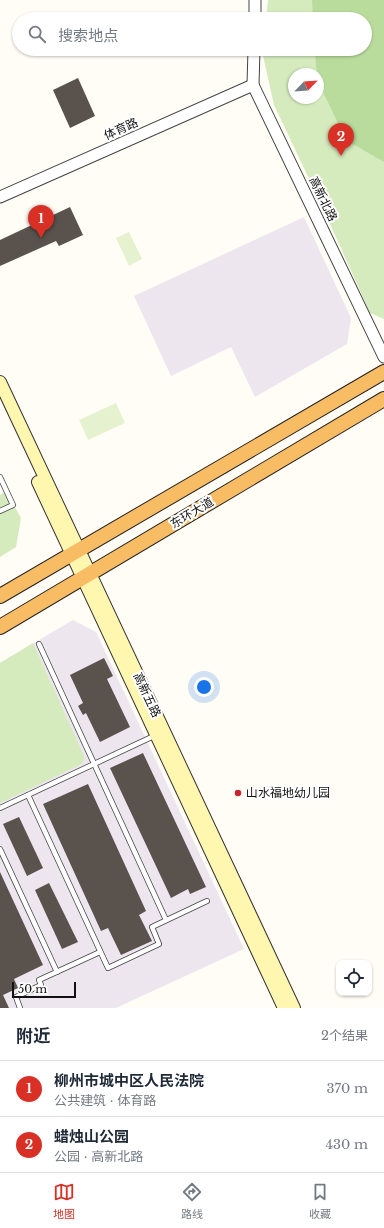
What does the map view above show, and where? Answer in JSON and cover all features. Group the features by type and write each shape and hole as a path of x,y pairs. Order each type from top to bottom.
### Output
{"highway":[{"path":"0,596 384,372"},
{"name":"东环大道","path":"0,627 384,399"}],"main road":[{"name":"高新五路","path":"0,382 156,735 284,1008"},
{"name":"高新五路","path":"0,402 75,551"},
{"name":"高新五路","path":"86,576 294,1008"}],"street":[{"path":"255,12 256,0"},
{"name":"高新北路","path":"254,56 253,85 384,357"},
{"name":"体育路","path":"0,198 253,85"}],"lane":[{"path":"0,477 13,505 0,511"},
{"path":"39,644 166,920"},
{"path":"0,808 156,735"},
{"path":"28,795 108,968 159,944 152,927 207,901"},
{"path":"0,849 57,972"},
{"path":"20,1008 16,997 41,984 39,980 100,952"}],"shaded area":[{"path":"304,217 351,318 347,344 255,397 231,347 171,376 134,296"},
{"path":"73,620 96,632 244,949 116,1008 0,1008 0,663"}],"green space":[{"path":"268,0 384,0 384,319 370,313 322,206 274,105 263,56 372,56 372,12 267,12"},
{"path":"312,0 384,0 384,162 346,140 324,94 324,68 316,67 315,56 372,56 372,12 313,12"},
{"path":"129,232 142,259 129,266 116,238"},
{"path":"116,403 125,423 88,440 79,420"},
{"path":"6,491 21,518 16,547 0,557 0,495"},
{"path":"33,643 85,758 82,764 0,803 0,663"}],"building":[{"path":"78,78 95,116 70,128 53,90"},
{"path":"70,207 83,235 59,246 56,241 0,266 0,240"},
{"path":"104,658 113,676 107,679 130,727 100,742 86,713 83,715 78,706 83,703 70,675"},
{"path":"143,753 206,887 190,894 188,889 171,898 110,768"},
{"path":"88,784 146,911 139,915 152,941 121,955 108,928 101,931 43,804"},
{"path":"19,817 43,868 27,876 3,824"},
{"path":"0,872 43,965 14,979 18,988 3,995 9,1008 0,1008"},
{"path":"49,883 78,942 62,949 35,890"}],"place":[{"name":"蜡烛山公园","path":"341,156"},
{"name":"柳州市城中区人民法院","path":"41,238"},
{"name":"山水福地幼儿园","path":"238,793"}]}
